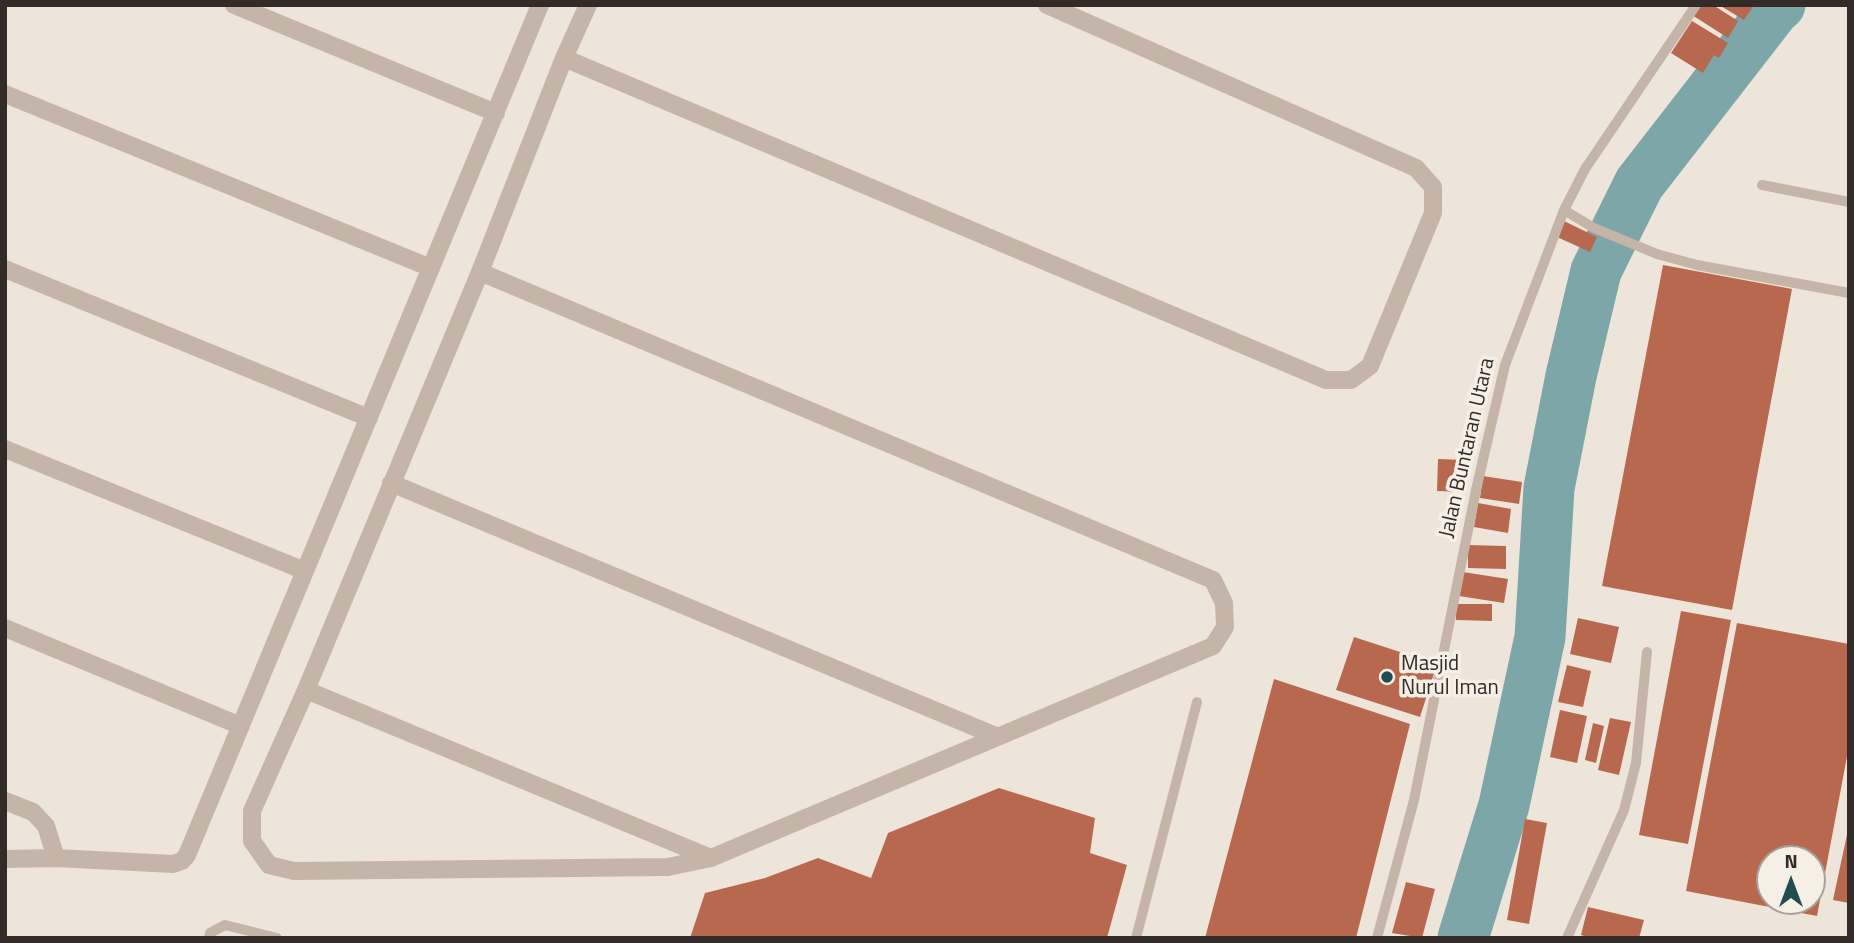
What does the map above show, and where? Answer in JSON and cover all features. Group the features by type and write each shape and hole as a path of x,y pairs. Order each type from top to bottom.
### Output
{"street":[{"path":"234,5 496,113"},
{"path":"5,859 56,858 173,864 187,855 540,5"},
{"path":"480,272 1213,580 1224,603 1225,627 1213,646 711,858 668,867 294,871 269,865 252,841 252,811 306,690 480,272 564,58 589,5"},
{"path":"564,58 1326,380 1351,380 1370,366 1433,213 1433,187 1416,168 1046,5"},
{"path":"5,94 431,268"},
{"path":"5,269 369,418"},
{"path":"5,449 305,571"},
{"path":"391,483 996,736"},
{"path":"5,628 241,726"},
{"path":"306,690 711,858"},
{"path":"5,801 33,812 46,826 56,858"}],"lane":[{"name":"Jalan Buntaran Utara","path":"1377,938 1414,800 1476,490 1505,365 1563,210 1585,169 1696,5"},
{"path":"1762,185 1849,202"},
{"path":"1563,210 1594,228 1657,254 1697,265 1849,293"},
{"path":"1567,938 1623,810 1636,763 1647,652"},
{"path":"1136,938 1197,702"},
{"path":"209,935 225,925 277,938"}],"building":[{"path":"1699,5 1713,5 1738,21 1728,38 1692,15"},
{"path":"1719,5 1754,5 1744,20"},
{"path":"1692,21 1728,43 1719,58 1714,55 1703,73 1671,53"},
{"path":"1564,221 1597,237 1590,252 1557,237"},
{"path":"1663,265 1792,289 1732,610 1602,586"},
{"path":"1438,459 1465,460 1464,492 1437,491"},
{"path":"1483,476 1522,482 1519,504 1480,498"},
{"path":"1478,503 1511,509 1508,533 1474,527"},
{"path":"1468,545 1506,546 1506,569 1468,568"},
{"path":"1463,572 1508,579 1504,603 1459,596"},
{"path":"1456,604 1492,604 1492,621 1456,620"},
{"path":"1681,611 1731,620 1688,844 1639,835"},
{"path":"1578,618 1619,627 1611,663 1570,654"},
{"path":"1737,623 1849,644 1849,746 1826,868 1826,845 1756,845 1756,904 1686,891"},
{"name":"Masjid Nurul Iman","path":"1354,637 1437,664 1420,717 1336,690"},
{"path":"1567,665 1591,671 1583,707 1558,702"},
{"path":"1274,679 1410,724 1356,938 1205,938"},
{"path":"1560,710 1587,716 1577,763 1550,757"},
{"path":"1610,718 1631,722 1619,775 1598,770"},
{"path":"1593,723 1604,726 1596,763 1585,760"},
{"path":"999,788 1095,818 1090,853 1127,865 1107,938 690,938 705,893 765,878 818,858 871,878 888,833"},
{"path":"1525,819 1547,823 1529,924 1507,920"},
{"path":"1849,830 1849,903 1833,900"},
{"path":"1406,882 1435,889 1422,938 1392,933"},
{"path":"1588,907 1644,920 1639,938 1591,938 1581,935"}],"waterway":[{"path":"1463,938 1504,805 1540,637 1549,488 1571,376 1596,271 1639,184 1780,5"}],"place":[{"name":"Masjid Nurul Iman","path":"1387,677"}]}
